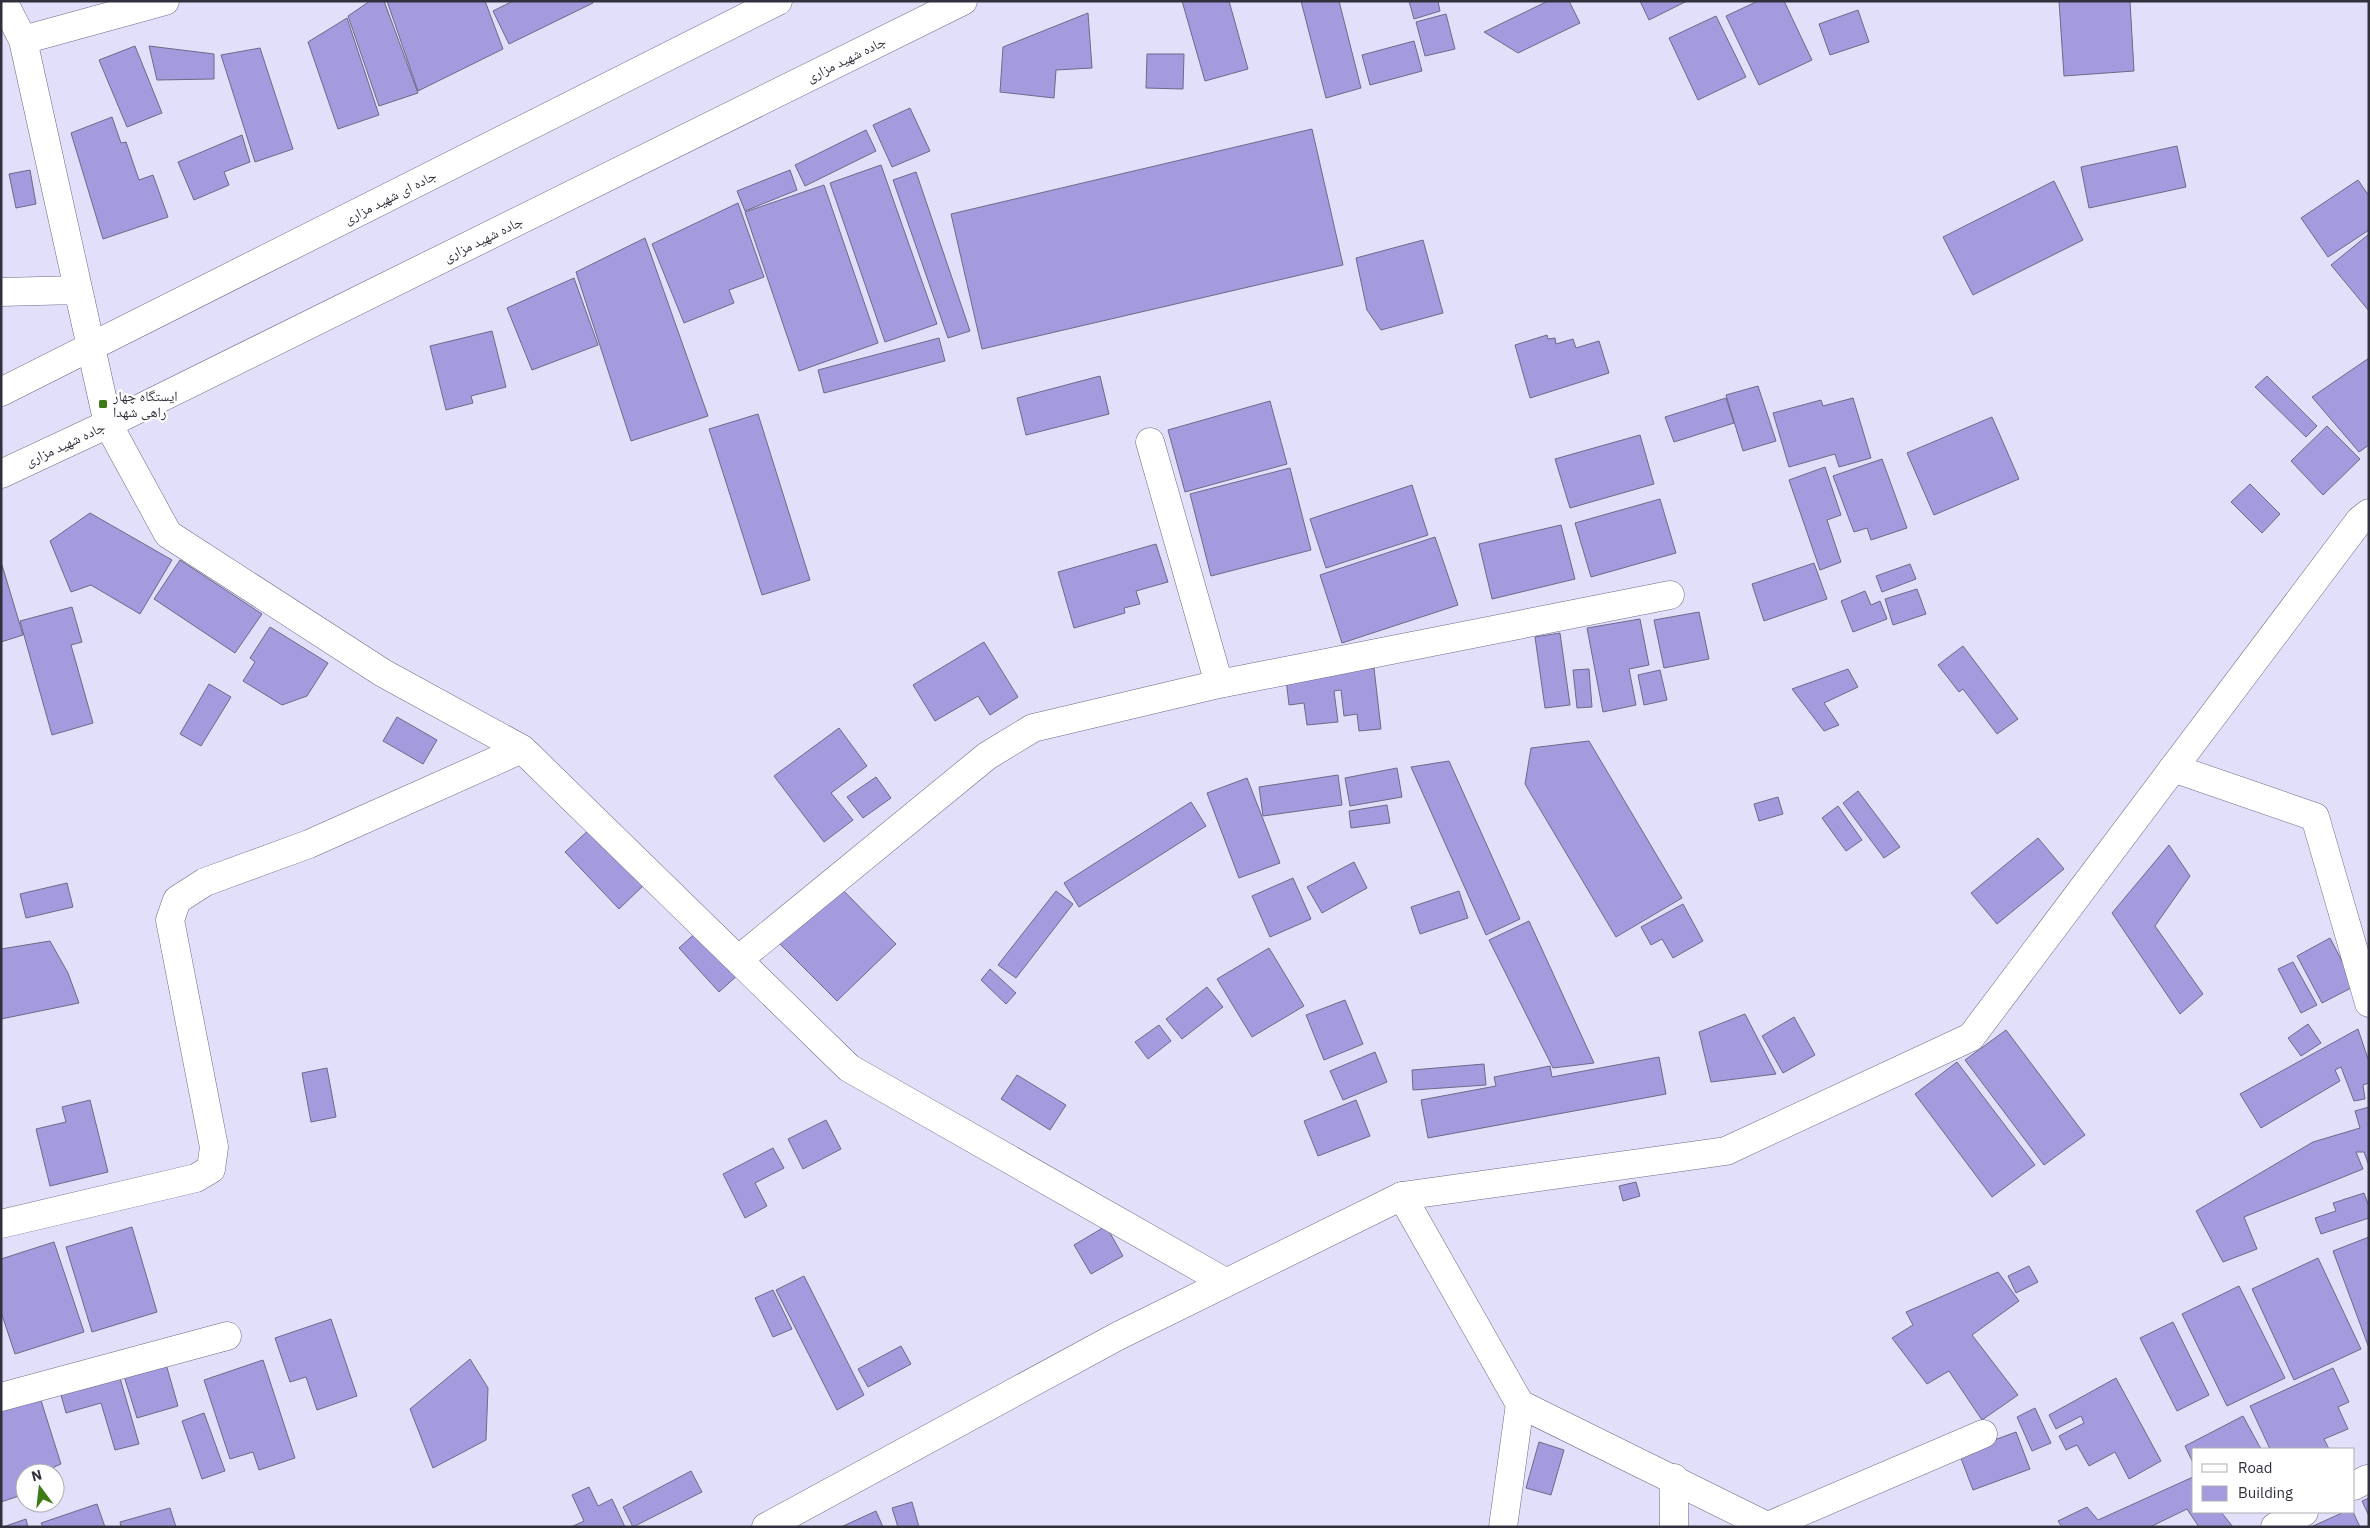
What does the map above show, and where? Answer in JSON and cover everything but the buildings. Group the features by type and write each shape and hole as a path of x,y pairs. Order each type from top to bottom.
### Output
{"street":[{"path":"4,1 23,40 108,424 168,534 383,673 522,750 849,1068 1225,1282"},
{"path":"23,40 165,1"},
{"name":"جاده ای شهید مزاری","path":"1,392 778,1"},
{"name":"جاده شهید مزاری","path":"1,474 108,424 963,1"},
{"path":"1,292 77,290"},
{"path":"1150,442 1219,684"},
{"path":"766,1527 1118,1336 1402,1196 1726,1150 1971,1037 2360,520 2369,513"},
{"path":"738,960 987,756 1033,728 1219,684 1670,595"},
{"path":"1,1224 196,1178 211,1169 214,1147 170,920 177,900 205,882 309,844 522,750"},
{"path":"2173,768 2314,817 2369,1003"},
{"path":"1402,1196 1520,1404 1769,1526 1983,1434"},
{"path":"1,1397 226,1336"},
{"path":"1502,1527 1520,1404"},
{"path":"1674,1478 1674,1527"},
{"path":"2275,1527 2302,1513"}],"place":[{"name":"ایستگاه چهار راهی شهدا","path":"103,404"}]}
